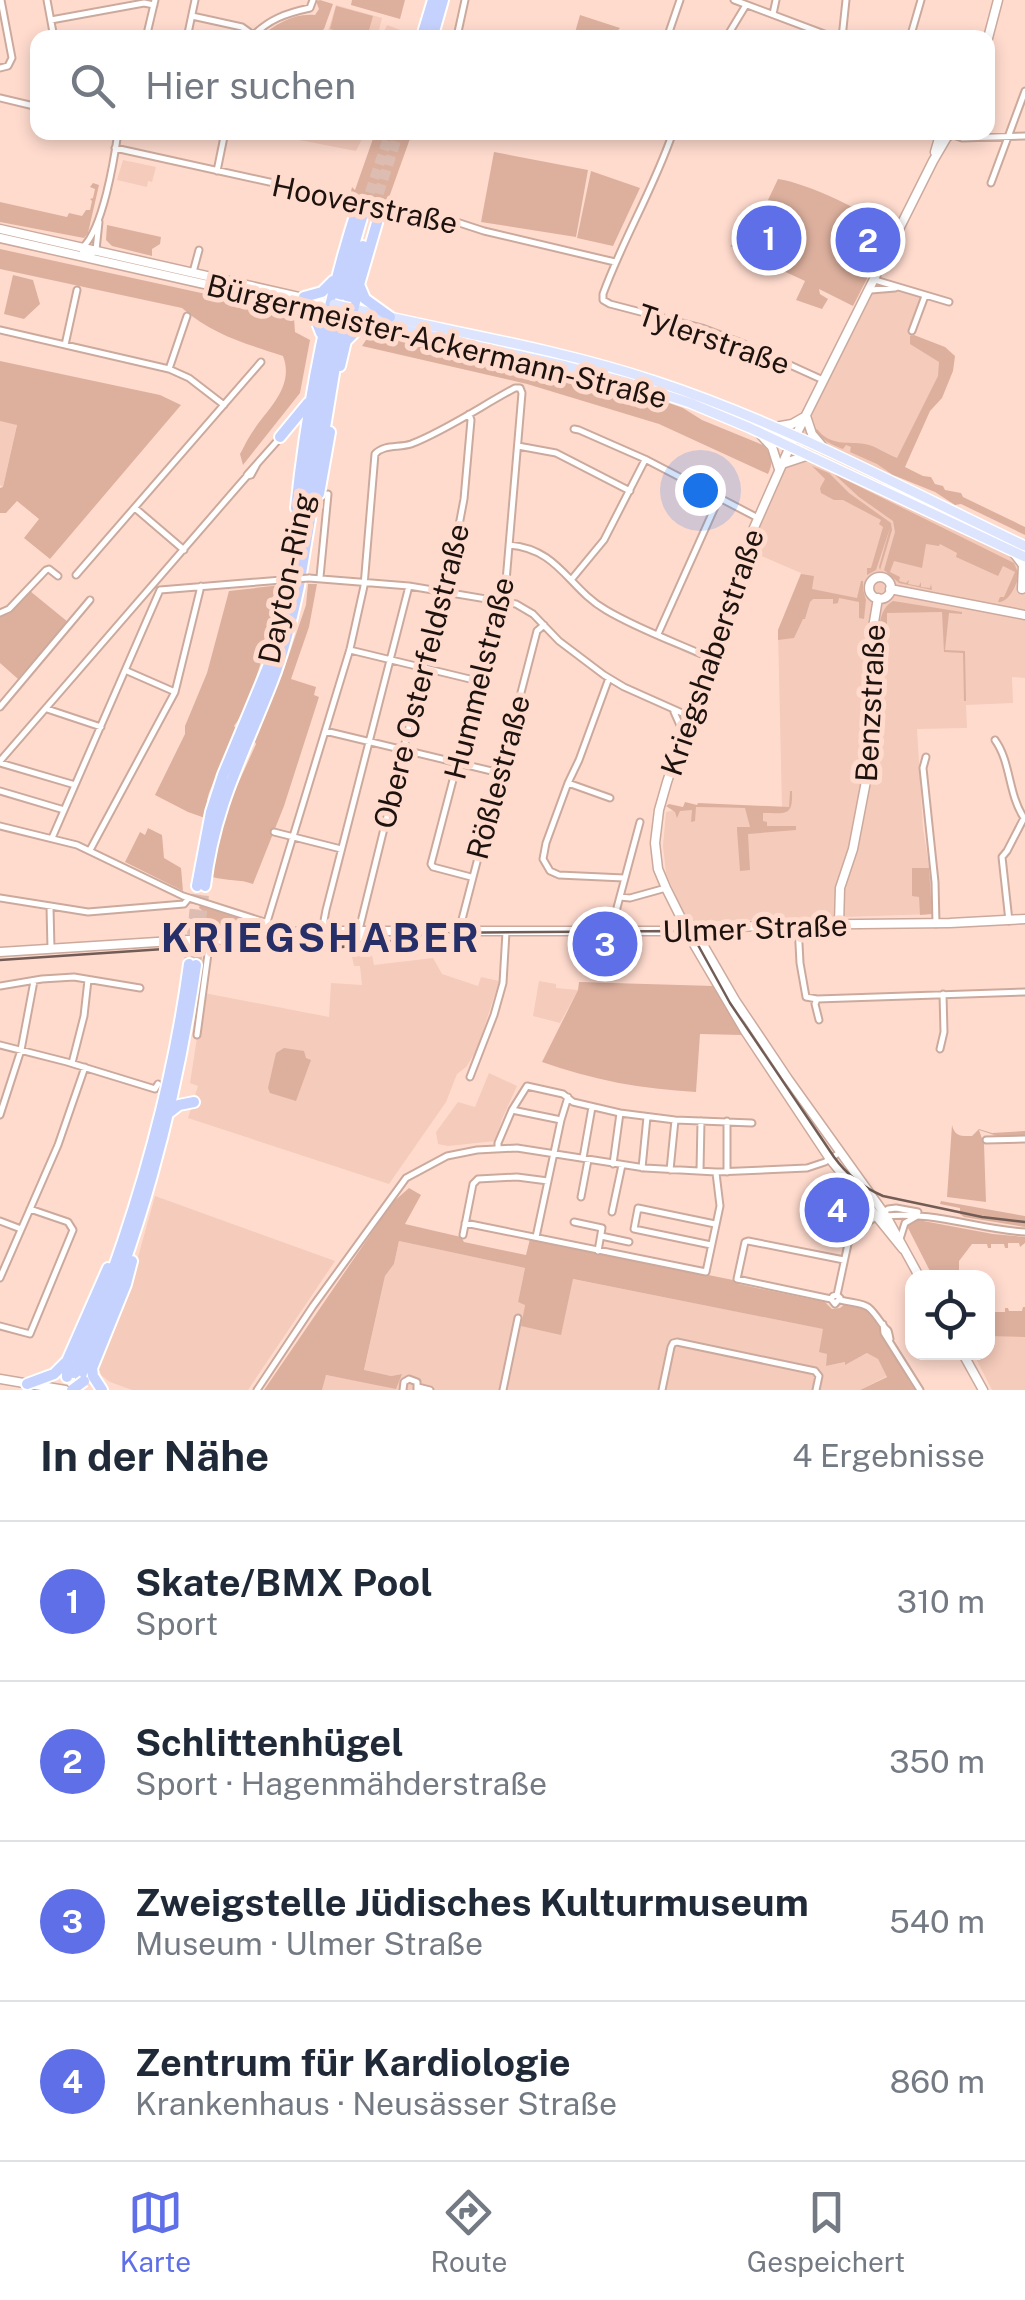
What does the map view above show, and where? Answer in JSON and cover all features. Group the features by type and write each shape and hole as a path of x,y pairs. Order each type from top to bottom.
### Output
{"highway":[{"path":"429,30 433,0"},
{"path":"430,30 442,0"},
{"path":"322,343 316,320 303,302 322,292 336,276 370,206"},
{"path":"345,342 358,329 385,320 365,299 360,281 370,206"},
{"name":"Dayton-Ring","path":"341,310 304,553 285,644 230,779 201,886 212,812 223,776 270,662 341,310 370,206"},
{"path":"304,553 324,475 345,342 336,276"},
{"path":"286,582 310,400 322,343 360,281"},
{"path":"280,436 310,400"},
{"path":"280,436 296,433 304,446"},
{"path":"71,1384 136,1219 170,1112 192,965 136,1219 126,1284 92,1368 102,1390"},
{"path":"170,1112 178,1105 194,1102 175,1088"},
{"path":"30,1387 54,1374 67,1361 136,1219"},
{"path":"67,1361 71,1384"},
{"path":"71,1384 92,1368"}],"main road":[{"name":"Bürgermeister-Ackermann-Straße","path":"341,310 626,382 690,403 757,431 826,451 1025,546"},
{"name":"Bürgermeister-Ackermann-Straße","path":"385,320 540,350 629,372 707,399 775,427 809,455 1025,557"}],"street":[{"path":"0,68 8,66 12,58 3,28 2,0"},
{"path":"47,0 52,30"},
{"path":"189,30 196,0"},
{"path":"458,30 465,0"},
{"path":"670,30 680,0"},
{"path":"734,0 816,30"},
{"path":"773,14 776,0"},
{"path":"840,30 846,0"},
{"path":"912,30 921,0"},
{"path":"990,30 998,0"},
{"path":"50,20 154,2 148,30"},
{"path":"260,30 312,4"},
{"path":"731,30 746,5"},
{"path":"192,16 245,30"},
{"path":"991,183 1025,91"},
{"path":"0,98 30,104"},
{"path":"995,137 1025,136"},
{"path":"84,247 99,219 116,140"},
{"path":"217,171 223,140"},
{"path":"615,262 670,140"},
{"name":"Kriegshaberstraße","path":"688,930 658,869 656,828 666,782 758,518 780,466 946,140"},
{"name":"Hooverstraße","path":"115,148 370,206 429,214 484,232 615,262"},
{"path":"52,250 88,254 96,250 99,219"},
{"name":"Bürgermeister-Ackermann-Straße","path":"0,229 193,272 303,302"},
{"name":"Bürgermeister-Ackermann-Straße","path":"0,238 341,310"},
{"path":"193,272 199,250"},
{"name":"Tylerstraße","path":"615,262 603,294 603,300 610,304 702,328 824,380"},
{"path":"874,280 949,302"},
{"path":"869,290 893,287"},
{"path":"65,345 77,290"},
{"path":"912,331 925,295"},
{"path":"168,369 188,316"},
{"path":"0,330 168,369 189,378 224,404"},
{"path":"76,575 261,362"},
{"name":"Hummelstraße","path":"469,413 520,388 505,594 431,864 471,877"},
{"path":"267,922 350,650 365,581 376,451 408,445 469,413"},
{"name":"Obere Osterfeldstraße","path":"359,934 464,498 469,413"},
{"path":"775,427 806,416 812,434 826,451"},
{"path":"574,429 645,460 758,518"},
{"path":"757,431 772,447 780,466 809,455"},
{"path":"75,785 1,759 280,436"},
{"path":"518,446 563,456 630,491"},
{"path":"571,580 604,540 645,460"},
{"path":"320,577 328,494"},
{"path":"658,634 719,498"},
{"path":"135,508 184,550"},
{"path":"510,545 539,552 611,613 708,657"},
{"path":"1010,550 1023,565 1024,586 1012,611"},
{"path":"0,613 46,570 58,576"},
{"path":"154,585 160,590 320,577 501,600 522,606 609,678 688,716"},
{"name":"Benzstraße","path":"880,577 887,580 890,589 885,597 878,598 869,590 874,579 880,577"},
{"path":"90,850 174,692 201,586"},
{"path":"322,930 409,586"},
{"name":"Benzstraße","path":"890,589 1025,615"},
{"path":"52,838 160,590"},
{"name":"Benzstraße","path":"839,924 840,888 853,850 871,755 872,634 878,598"},
{"path":"0,707 90,600"},
{"name":"Rößlestraße","path":"459,932 537,631 544,625"},
{"path":"350,650 478,682"},
{"path":"126,670 174,692"},
{"path":"609,678 543,859 550,871 559,875 624,878"},
{"path":"46,708 101,727"},
{"path":"673,710 683,732"},
{"path":"325,730 500,773"},
{"path":"995,740 1024,817 1002,856 1010,920"},
{"path":"926,757 923,768 936,882 936,924"},
{"path":"568,783 610,798"},
{"path":"0,792 64,810"},
{"path":"611,932 640,822"},
{"path":"0,826 90,850 189,898 267,922 278,928 282,938"},
{"path":"274,832 341,849"},
{"path":"619,897 630,898 666,888"},
{"path":"0,898 97,912 184,904 189,898"},
{"path":"50,907 51,949"},
{"name":"Ulmer Straße","path":"282,938 322,930 359,934 611,932 1025,919"},
{"path":"798,925 806,997 1025,992"},
{"path":"688,930 702,943 766,1048 916,1270"},
{"path":"688,930 745,1031 830,1160 882,1215 928,1215"},
{"path":"470,1077 502,983 506,932"},
{"name":"Ulmer Straße","path":"0,952 210,939 335,942 359,934"},
{"path":"197,1035 210,939"},
{"path":"0,986 74,978 140,988"},
{"path":"0,1115 21,1050 34,980"},
{"path":"72,1064 88,980"},
{"path":"940,1050 944,1032 943,994"},
{"path":"816,999 819,1020"},
{"path":"0,1045 154,1088 158,1084"},
{"path":"0,1278 63,1132 85,1068"},
{"path":"498,1148 526,1086 563,1094 573,1102 647,1118 752,1123"},
{"path":"536,1237 568,1098"},
{"path":"581,1197 592,1107"},
{"path":"512,1110 561,1120"},
{"path":"613,1164 620,1113"},
{"path":"642,1168 647,1118"},
{"path":"670,1170 675,1120"},
{"path":"700,1171 702,1121"},
{"path":"727,1121 727,1172"},
{"path":"986,1140 1025,1140"},
{"path":"257,1390 312,1306 406,1178 447,1156 517,1148 642,1168 727,1172 807,1168 839,1153"},
{"path":"612,1212 622,1165"},
{"path":"466,1223 706,1272 720,1206 716,1172"},
{"path":"463,1235 473,1184 478,1179 516,1177 548,1181"},
{"path":"712,1245 634,1229 638,1208 716,1224"},
{"path":"836,1298 852,1234 896,1208 1025,1232"},
{"path":"0,1326 30,1334 72,1230 68,1222 30,1209"},
{"path":"901,1244 905,1222 920,1215"},
{"path":"0,1221 21,1228"},
{"path":"574,1222 602,1228 598,1251"},
{"path":"601,1236 630,1242"},
{"path":"844,1260 748,1240 737,1279 868,1305 888,1330 920,1390"},
{"path":"503,1390 518,1318"},
{"path":"662,1390 671,1347 677,1342 815,1371 816,1390"},
{"path":"966,1360 983,1390"},
{"path":"0,1379 30,1387 71,1384"},
{"path":"403,1390 409,1379 417,1382 418,1389 430,1390"}],"shaded area":[{"path":"352,0 405,0 400,19 351,5"},
{"path":"316,1 333,4 323,30 269,30 285,20 315,15 319,9"},
{"path":"336,5 382,18 379,30 328,30"},
{"path":"336,6 373,16 369,30 330,29"},
{"path":"580,15 620,28 618,30 576,30"},
{"path":"299,140 362,140 356,151"},
{"path":"373,140 410,140 387,203 295,186 295,184 350,196 352,187 355,190"},
{"path":"494,152 588,170 576,237 481,222"},
{"path":"123,160 156,167 152,182 148,181 147,187 117,180"},
{"path":"591,171 640,188 613,246 577,238"},
{"path":"778,179 837,200 891,232 853,306 819,289 828,299 822,309 796,300 805,281 730,246 751,236"},
{"path":"93,183 99,185 84,238 0,222 0,202 67,217 69,213 82,216 90,210"},
{"path":"107,225 161,237 160,244 152,249 152,256 112,246 106,240"},
{"path":"0,249 247,303 294,318 295,332 310,340 300,393 243,465 240,454 285,380 283,356 217,332 182,308 0,269"},
{"path":"13,275 33,280 40,304 24,319 4,314"},
{"path":"874,280 925,295 912,338 953,356 888,492 1025,557 1025,678 1012,677 1013,703 966,705 967,728 917,729 932,914 691,922 683,913 666,873 666,812 691,807 782,808 778,630 801,573 745,549"},
{"path":"380,332 591,379 655,398 763,445 771,458 770,469 768,474 659,424 527,384 362,346 368,337"},
{"path":"910,336 945,347 955,356 942,398 930,411 905,467 1025,527 1025,535 893,475 850,452 851,447 835,446 815,431 834,441 869,445 897,458 938,376 939,362 910,344"},
{"path":"0,361 160,395 181,405 50,559 24,538 39,519 17,501 6,513 0,513 0,488 17,425 0,421"},
{"path":"0,421 17,424 3,487 0,485"},
{"path":"812,466 829,473 849,493 891,523 892,530 880,570 890,528 876,570 867,575 883,527 879,524 881,520 821,493 825,479"},
{"path":"834,474 1014,563 1019,575 1012,592 998,602 1015,572 1003,566 998,576 956,557 957,553 940,544 926,544 922,568 894,561 890,572 900,577 899,581 909,580 908,584 919,586 921,582 921,587 930,588 931,584 932,590 899,583 884,570 895,532 893,521"},
{"path":"801,574 814,576 812,589 857,598 863,581 864,619 859,618 859,602 839,598 833,604 833,599 813,599 794,638 778,640 778,630"},
{"path":"308,584 317,584 309,627 291,679 316,687 314,695 319,697 284,806 253,884 212,877 226,810 282,675 306,605"},
{"path":"281,585 256,677 209,793 205,818 188,812 155,795 185,734 207,673 229,591"},
{"path":"30,591 68,622 18,679 0,663 0,617 10,613"},
{"path":"893,601 962,612 949,613 945,650 965,651 966,701 963,653 944,652 942,612 887,613 887,649 879,649 882,616"},
{"path":"790,791 789,809 783,813 763,813 763,821 767,826 796,826 796,830 748,834 750,870 740,871 737,827 750,827 745,808 696,807 695,821 691,822 692,810 680,811 677,818 666,806 683,807 685,802 789,807"},
{"path":"148,828 162,835 164,858 181,868 183,891 125,862 140,832 145,835"},
{"path":"912,868 929,868 932,914 920,915 919,897 912,896"},
{"path":"200,905 266,926 265,930 205,935"},
{"path":"371,950 374,965 433,958 442,974 478,986 481,977 499,981 477,1050 457,1074 446,1102 389,1184 188,1118 198,1086 190,1083 204,993 329,1017 331,983 362,985 360,966 354,966 351,952"},
{"path":"539,981 578,990 560,1023 533,1016"},
{"path":"579,982 714,986 742,1035 700,1034 696,1092 618,1083 542,1062"},
{"path":"284,1048 304,1051 311,1060 296,1101 270,1093 268,1088 276,1053"},
{"path":"489,1073 517,1086 495,1141 438,1144 436,1132 458,1102 475,1107"},
{"path":"952,1125 957,1134 965,1136 972,1136 979,1129 992,1133 1025,1131 1025,1135 997,1136 979,1130 984,1144 986,1202 947,1197"},
{"path":"409,1188 421,1195 405,1224 461,1237 464,1242 526,1255 530,1239 738,1281 825,1302 832,1309 845,1304 866,1309 916,1390 860,1390 887,1377 878,1359 867,1353 845,1365 826,1366 827,1354 819,1352 823,1329 573,1279 561,1335 521,1326 525,1305 518,1302 525,1268 399,1241 394,1264 385,1276 364,1370 391,1376 402,1374 396,1389 326,1375 322,1390 264,1390 392,1203"},
{"path":"155,1196 335,1261 248,1390 132,1390 110,1382 98,1369 130,1286"},
{"path":"941,1201 1025,1216 1025,1227 964,1217 960,1208 940,1204"},
{"path":"918,1220 1025,1237 1025,1243 1020,1247 1019,1243 1008,1243 1008,1248 1004,1244 991,1244 988,1248 987,1244 972,1244 959,1261 959,1270 929,1270 907,1226"},
{"path":"399,1241 525,1268 518,1302 525,1304 522,1326 572,1279 824,1329 826,1366 846,1364 868,1353 878,1359 887,1376 860,1390 322,1390 325,1375 396,1388 401,1374 364,1371 385,1276 394,1264"},
{"path":"1025,1307 1025,1337 995,1336 995,1312 1005,1312 1005,1308 1022,1311"},
{"path":"995,1313 1025,1313 1025,1390 992,1390 977,1360 995,1360"}],"tunnel":[{"path":"365,207 387,140"},
{"path":"374,208 396,140"},
{"path":"189,964 197,886"},
{"path":"196,965 205,886"}],"tram line":[{"path":"0,960 164,949 334,948 428,933 679,931 698,945 730,1003 834,1157 856,1180 883,1196 1025,1222"}],"place":[{"name":"Skate/BMX Pool","path":"769,238"},
{"name":"Schlittenhügel","path":"868,240"},
{"name":"Zweigstelle Jüdisches Kulturmuseum","path":"605,944"},
{"name":"Zentrum für Kardiologie","path":"837,1210"}],"district":[{"name":"KRIEGSHABER","path":"321,937"}]}
